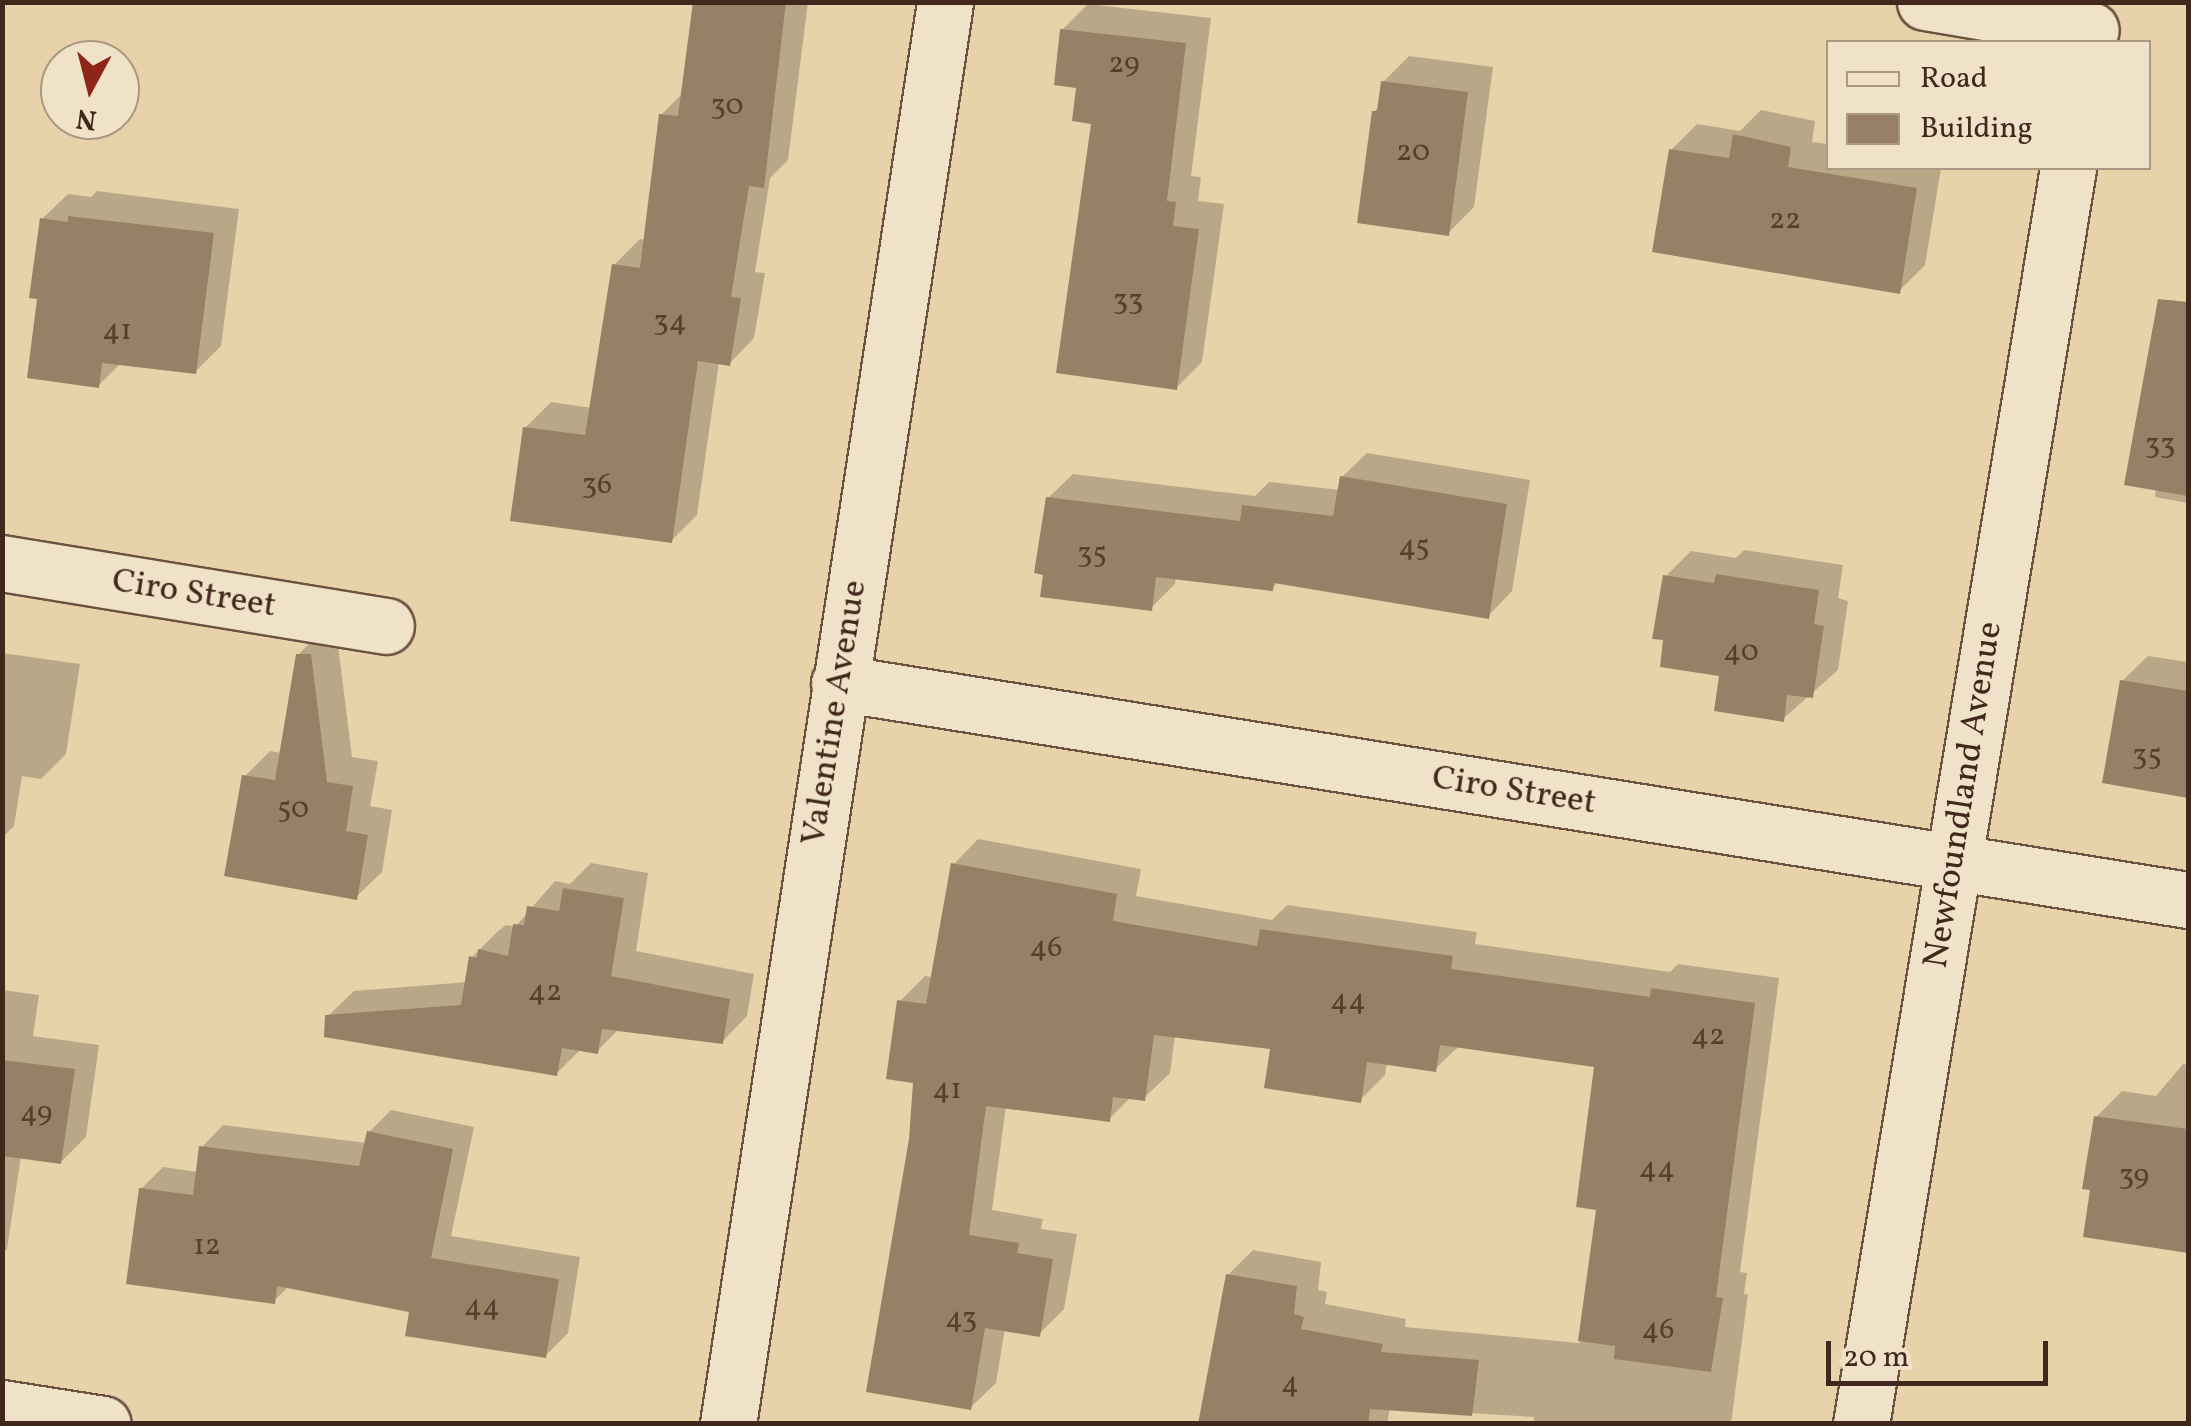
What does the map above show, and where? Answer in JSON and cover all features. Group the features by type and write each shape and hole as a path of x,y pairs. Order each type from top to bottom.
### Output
{"street":[{"name":"Valentine Avenue","path":"728,1424 944,2"},
{"path":"1925,2 2092,25"},
{"name":"Newfoundland Avenue","path":"1861,1424 2068,170"},
{"name":"Ciro Street","path":"2,562 386,626"},
{"name":"Ciro Street","path":"839,683 2188,900"},
{"path":"2,1408 103,1424"}],"building":[{"path":"693,2 786,2 764,188 749,186 731,297 741,298 730,366 698,361 672,543 510,521 523,427 585,435 612,264 640,268 659,114 678,116"},
{"path":"1060,29 1186,43 1167,201 1176,202 1173,226 1199,229 1177,390 1056,373 1091,124 1072,121 1076,88 1054,85"},
{"path":"1381,81 1468,92 1449,236 1357,223 1372,111 1377,111"},
{"path":"1733,134 1791,147 1788,167 1917,188 1900,294 1652,252 1669,149 1729,158"},
{"path":"68,216 214,233 196,374 102,363 99,388 27,378 37,299 29,298 40,218 68,222"},
{"path":"2158,299 2188,302 2188,496 2124,485"},
{"path":"1340,476 1507,504 1489,619 1274,583 1273,591 1156,577 1152,611 1040,597 1043,575 1034,573 1046,497 1240,521 1242,505 1333,516"},
{"path":"1716,574 1819,590 1814,624 1824,626 1813,698 1787,695 1784,722 1714,711 1719,676 1660,667 1663,640 1652,639 1663,575 1714,583"},
{"path":"296,654 311,654 327,782 353,786 346,831 368,835 357,900 224,876 242,775 275,780"},
{"path":"2120,680 2188,691 2188,798 2102,783"},
{"path":"951,863 1117,894 1113,921 1257,946 1260,929 1453,956 1451,969 1650,997 1651,988 1755,1003 1716,1297 1723,1298 1711,1372 1614,1359 1615,1346 1578,1341 1596,1210 1576,1207 1594,1067 1440,1045 1436,1072 1367,1062 1361,1103 1264,1088 1270,1049 1154,1035 1145,1101 1113,1097 1110,1122 986,1106 969,1235 1019,1243 1017,1253 1053,1259 1040,1337 985,1328 971,1410 866,1392 909,1139 913,1083 886,1079 897,1000 926,1004"},
{"path":"563,888 624,898 611,976 730,999 723,1044 602,1029 598,1054 562,1048 557,1076 324,1037 325,1015 461,1005 469,956 477,958 478,949 508,956 513,924 524,925 527,906 559,911"},
{"path":"2,1060 75,1069 61,1164 2,1156"},
{"path":"2094,1116 2188,1129 2188,1253 2083,1237 2090,1190 2082,1189"},
{"path":"367,1131 453,1149 431,1258 559,1279 546,1358 405,1336 409,1312 277,1286 275,1304 126,1284 139,1188 193,1195 199,1146 359,1166"},
{"path":"1226,1274 1297,1286 1294,1314 1304,1317 1301,1329 1383,1344 1381,1352 1479,1360 1472,1416 1370,1409 1368,1424 1198,1424"}]}
